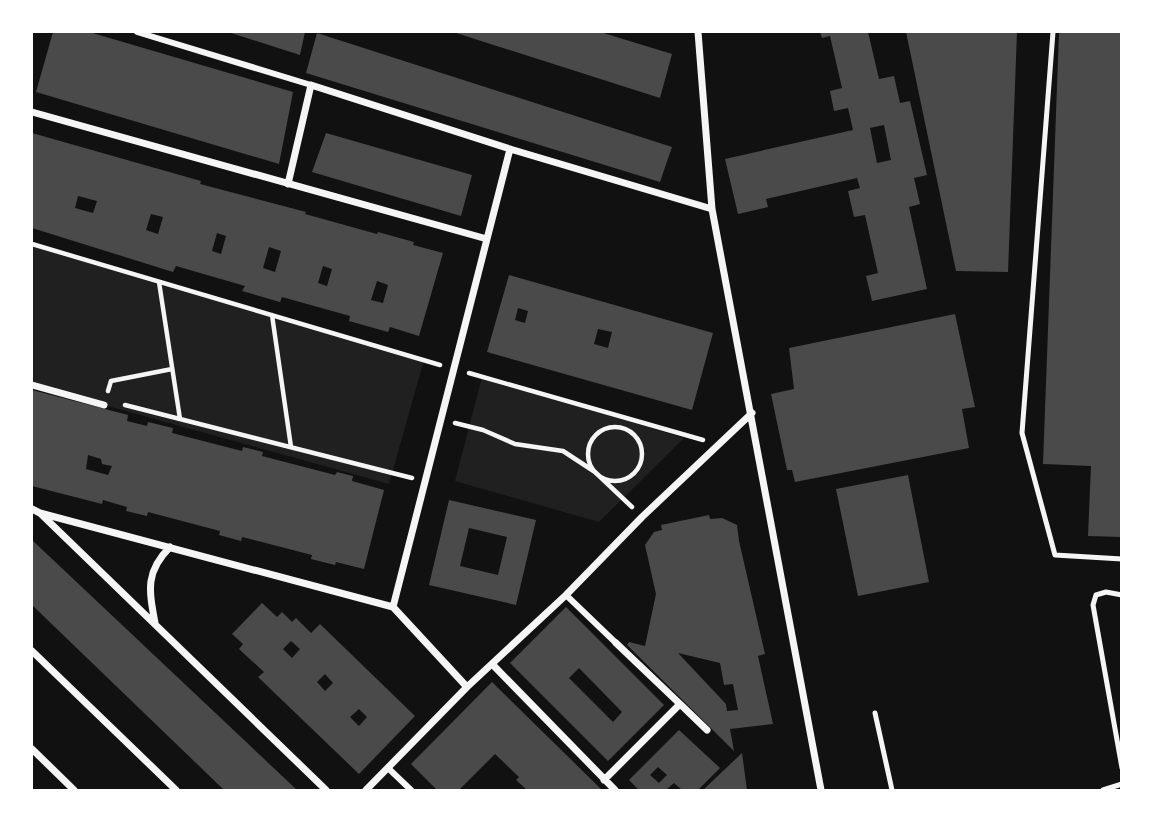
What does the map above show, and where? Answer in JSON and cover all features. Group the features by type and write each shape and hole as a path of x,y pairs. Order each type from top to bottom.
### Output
{"street":[{"path":"137,32 712,209"},
{"path":"698,32 712,209 821,790"},
{"path":"288,184 311,85"},
{"path":"32,112 487,239"},
{"path":"394,607 510,149"},
{"path":"32,385 104,405"},
{"path":"366,790 467,687 566,595 717,444 752,414"},
{"path":"32,509 394,607 467,687"},
{"path":"40,513 326,790"},
{"path":"155,624 150,577 159,558 170,547"},
{"path":"566,595 707,730"},
{"path":"32,650 176,790"},
{"path":"493,664 615,790"},
{"path":"604,780 680,704"},
{"path":"32,749 74,790"},
{"path":"388,768 411,790"}],"lane":[{"path":"1053,32 1022,433 1055,555 1122,559"},
{"path":"1122,594 1105,592 1096,595 1093,605 1122,768"},
{"path":"875,713 891,790"},
{"path":"1103,790 1122,784"}],"path":[{"path":"32,244 717,444"},
{"path":"159,282 180,419"},
{"path":"272,315 291,447"},
{"path":"104,405 111,381 172,369"},
{"path":"125,405 424,482"},
{"path":"440,419 483,430 515,444 563,451 596,472 642,517"},
{"path":"624,429 628,420"},
{"path":"607,429 624,429 638,440 642,457 639,466 628,478 619,481 602,478 588,457 593,439 607,429"}],"shaded area":[{"path":"32,244 424,360 389,484 32,385"},
{"path":"482,377 684,438 599,522 455,481"}],"building":[{"path":"53,32 89,32 293,92 279,164 36,92"},
{"path":"228,32 305,32 300,55"},
{"path":"453,32 600,32 672,54 660,98"},
{"path":"820,32 868,32 879,79 894,76 900,103 910,101 927,175 914,178 920,204 909,207 927,289 872,301 866,276 878,273 865,215 854,217 848,191 860,188 857,178 766,199 768,207 738,214 725,159 853,130 848,108 834,111 830,91 842,88 830,36 822,38","holes":["884,125 891,160 877,163 870,128"]},
{"path":"906,32 1017,32 1008,272 956,271"},
{"path":"1059,32 1122,32 1122,537 1088,536 1091,466 1043,464"},
{"path":"317,33 672,147 660,182 306,73"},
{"path":"32,133 201,181 200,184 306,212 305,214 414,242 413,245 443,253 419,336 390,327 388,332 349,321 350,316 282,297 280,302 242,291 245,286 176,266 173,272 32,228","holes":["78,196 97,201 93,213 75,208","151,214 163,217 158,234 146,230","217,233 226,236 221,254 212,251","269,247 281,251 275,272 263,268","323,266 332,269 327,286 318,283","377,281 388,285 383,303 371,300"]},
{"path":"326,133 472,175 461,216 312,172"},
{"path":"509,275 713,333 692,410 487,352","holes":["518,308 528,311 525,323 515,320","598,329 612,332 608,348 594,344"]},
{"path":"955,314 975,407 962,409 969,448 795,482 792,470 787,470 771,394 794,389 789,348"},
{"path":"32,390 128,415 127,421 147,426 148,422 173,428 172,433 242,451 243,447 263,452 262,456 335,475 337,472 353,476 352,481 384,490 364,569 311,559 312,555 242,537 241,541 219,535 220,531 148,512 147,516 126,511 127,507 103,500 102,504 32,486","holes":["88,455 101,459 102,464 112,466 108,475 86,469"]},
{"path":"908,475 929,582 858,596 836,489"},
{"path":"449,500 536,520 516,605 429,585","holes":["469,528 507,537 498,575 460,566"]},
{"path":"709,515 710,519 722,518 737,525 765,654 758,656 773,724 730,729 734,751 627,645 629,642 645,646 656,594 645,545 654,532 662,530 661,525","holes":["678,653 720,663 724,685 733,684 738,710 727,711 726,704"]},
{"path":"32,540 297,790 224,790 32,605"},
{"path":"262,603 277,617 282,612 292,622 296,618 311,633 320,624 415,716 359,774 258,677 264,672 239,649 243,644 232,634","holes":["291,641 300,649 292,658 283,649","325,674 333,683 325,691 317,682","359,709 367,717 359,726 350,717"]},
{"path":"566,607 664,705 608,761 510,663","holes":["579,668 622,712 613,722 569,678"]},
{"path":"492,682 602,790 527,790 516,780 519,777 495,754 459,790 437,790 411,764"},
{"path":"679,730 720,768 698,790 682,790 674,783 666,790 639,790 629,780","holes":["658,767 667,775 659,783 650,775"]},
{"path":"742,753 747,790 703,790"}]}
